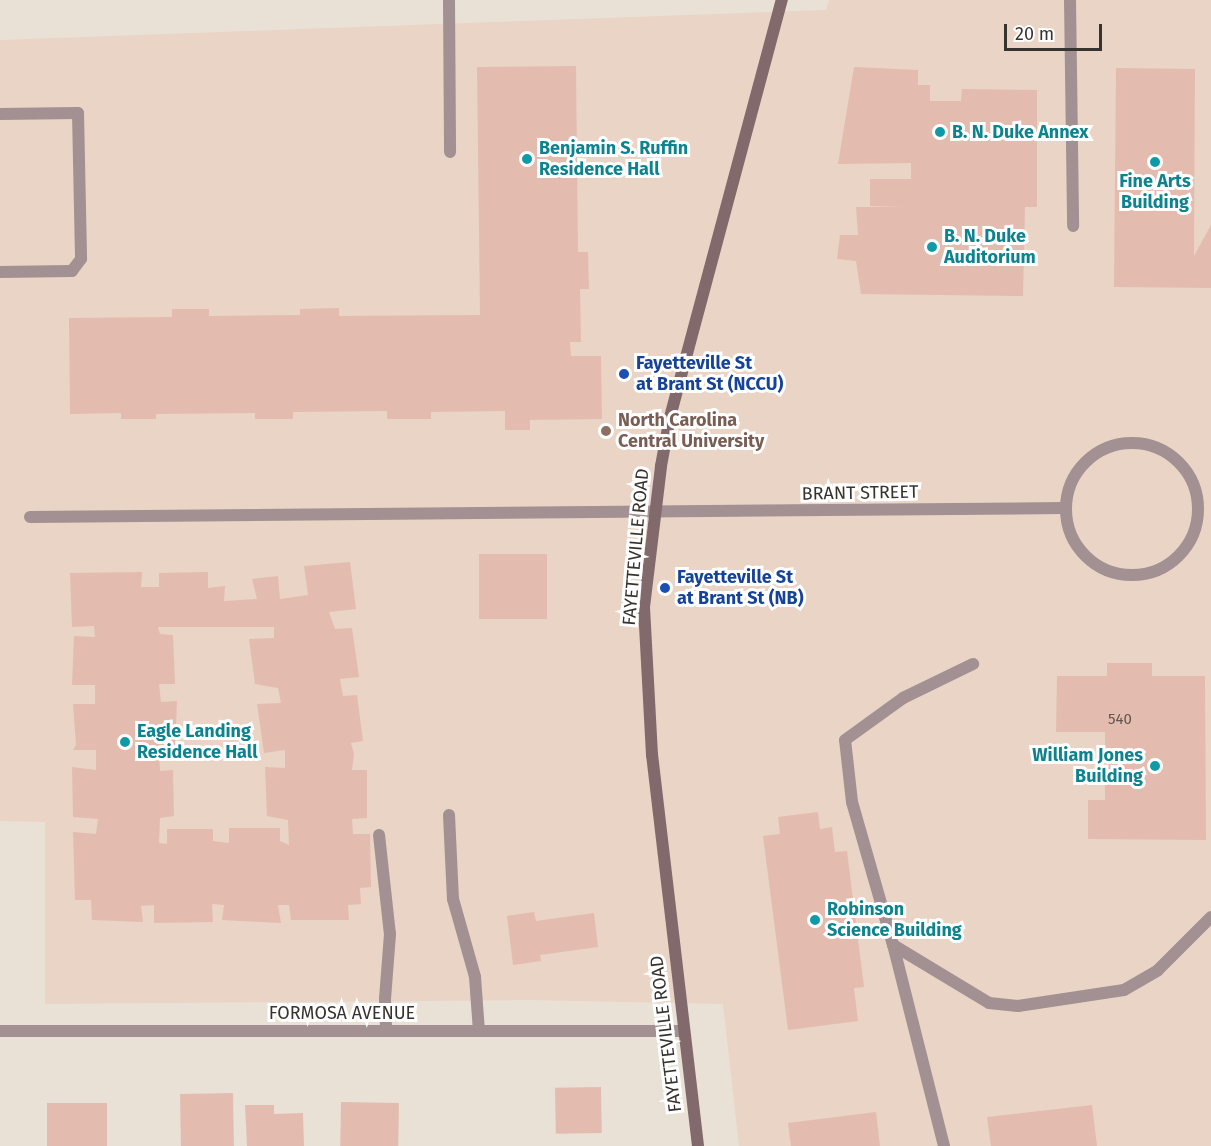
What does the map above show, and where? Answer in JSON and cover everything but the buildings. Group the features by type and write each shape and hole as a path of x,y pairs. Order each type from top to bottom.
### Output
{"main road":[{"name":"FAYETTEVILLE ROAD","path":"698,1146 651,755 644,607 670,417 782,0"}],"street":[{"path":"449,0 450,152"},
{"path":"1070,0 1073,226"},
{"path":"0,114 78,112 81,260 72,271 0,272"},
{"path":"1128,442 1148,444 1166,451 1181,464 1192,481 1198,500 1198,520 1191,539 1180,555 1164,567 1146,574 1126,575 1106,570 1089,560 1076,546 1067,528 1065,508 1068,488 1077,471 1090,456 1108,446 1128,442"},
{"name":"BRANT STREET","path":"30,517 1065,508"},
{"path":"945,1146 893,945 852,802 845,740 903,698 973,664"},
{"path":"449,814 453,899 476,977 479,1031"},
{"path":"379,835 390,934 385,999 386,1031"},
{"path":"893,945 989,1003 1018,1006 1124,990 1158,970 1211,917"},
{"name":"FORMOSA AVENUE","path":"0,1031 684,1031"}],"shaded area":[{"name":"North Carolina Central University","path":"829,0 1211,0 1211,1146 739,1146 723,1004 530,1000 45,1004 45,822 0,821 0,40 826,10"}],"place":[{"name":"B. N. Duke Annex","path":"940,132"},
{"name":"Benjamin S. Ruffin Residence Hall","path":"527,159"},
{"name":"Fine Arts Building","path":"1155,162"},
{"name":"B. N. Duke Auditorium","path":"932,247"},
{"name":"Fayetteville St at Brant St (NCCU)","path":"624,374"},
{"name":"North Carolina Central University","path":"606,431"},
{"name":"Fayetteville St at Brant St (NB)","path":"665,588"},
{"name":"Eagle Landing Residence Hall","path":"125,742"},
{"name":"William Jones Building","path":"1155,766"},
{"name":"Robinson Science Building","path":"815,920"}]}
